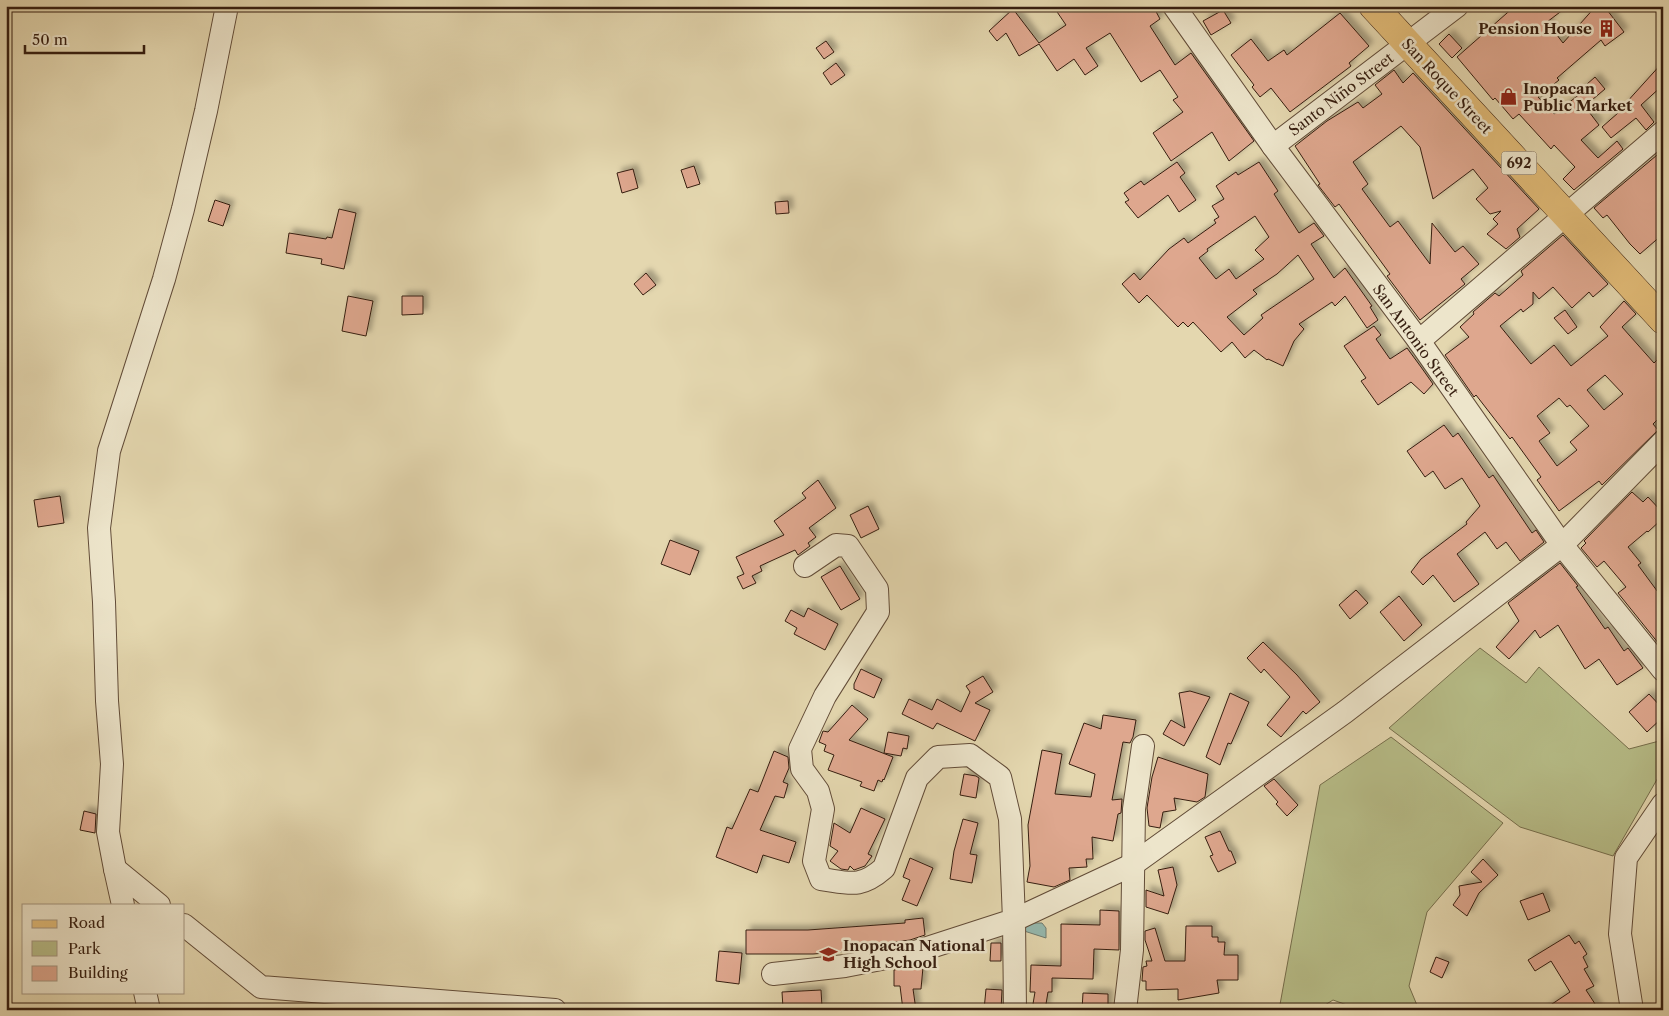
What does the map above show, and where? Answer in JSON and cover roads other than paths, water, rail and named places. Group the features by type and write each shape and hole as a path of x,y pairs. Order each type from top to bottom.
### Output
{"main road":[{"name":"San Roque Street","path":"1373,6 1663,320"}],"street":[{"path":"123,904 108,832 112,764 107,701 100,518 109,451 164,279 183,209 206,111 227,6"},
{"name":"San Antonio Street","path":"1174,6 1273,146 1419,341 1562,545 1663,670"},
{"name":"Santo Niño Street","path":"1273,146 1457,6"},
{"path":"1419,341 1663,132"},
{"path":"773,974 845,966 912,953 1014,920 1132,865 1345,712 1562,545 1663,442"},
{"path":"805,566 836,546 848,546 877,589 878,612 825,696 800,750 802,769 818,791 823,809 814,862 821,879 855,884 872,878 884,868 918,778 938,757 970,755 1000,777 1010,819 1015,1010"},
{"path":"1125,1010 1132,950 1134,810 1143,746"},
{"path":"1632,1010 1620,934 1626,858 1663,804"},
{"path":"115,870 158,904"},
{"path":"185,926 261,987 556,1010"},
{"path":"145,994 149,1010"}],"water":[{"path":"1033,923 1042,923 1046,928 1046,938 1021,930"}],"place":[{"name":"Pension House","path":"1606,28"},
{"name":"Inopacan Public Market","path":"1509,97"},
{"name":"Inopacan National High School","path":"829,954"}]}
